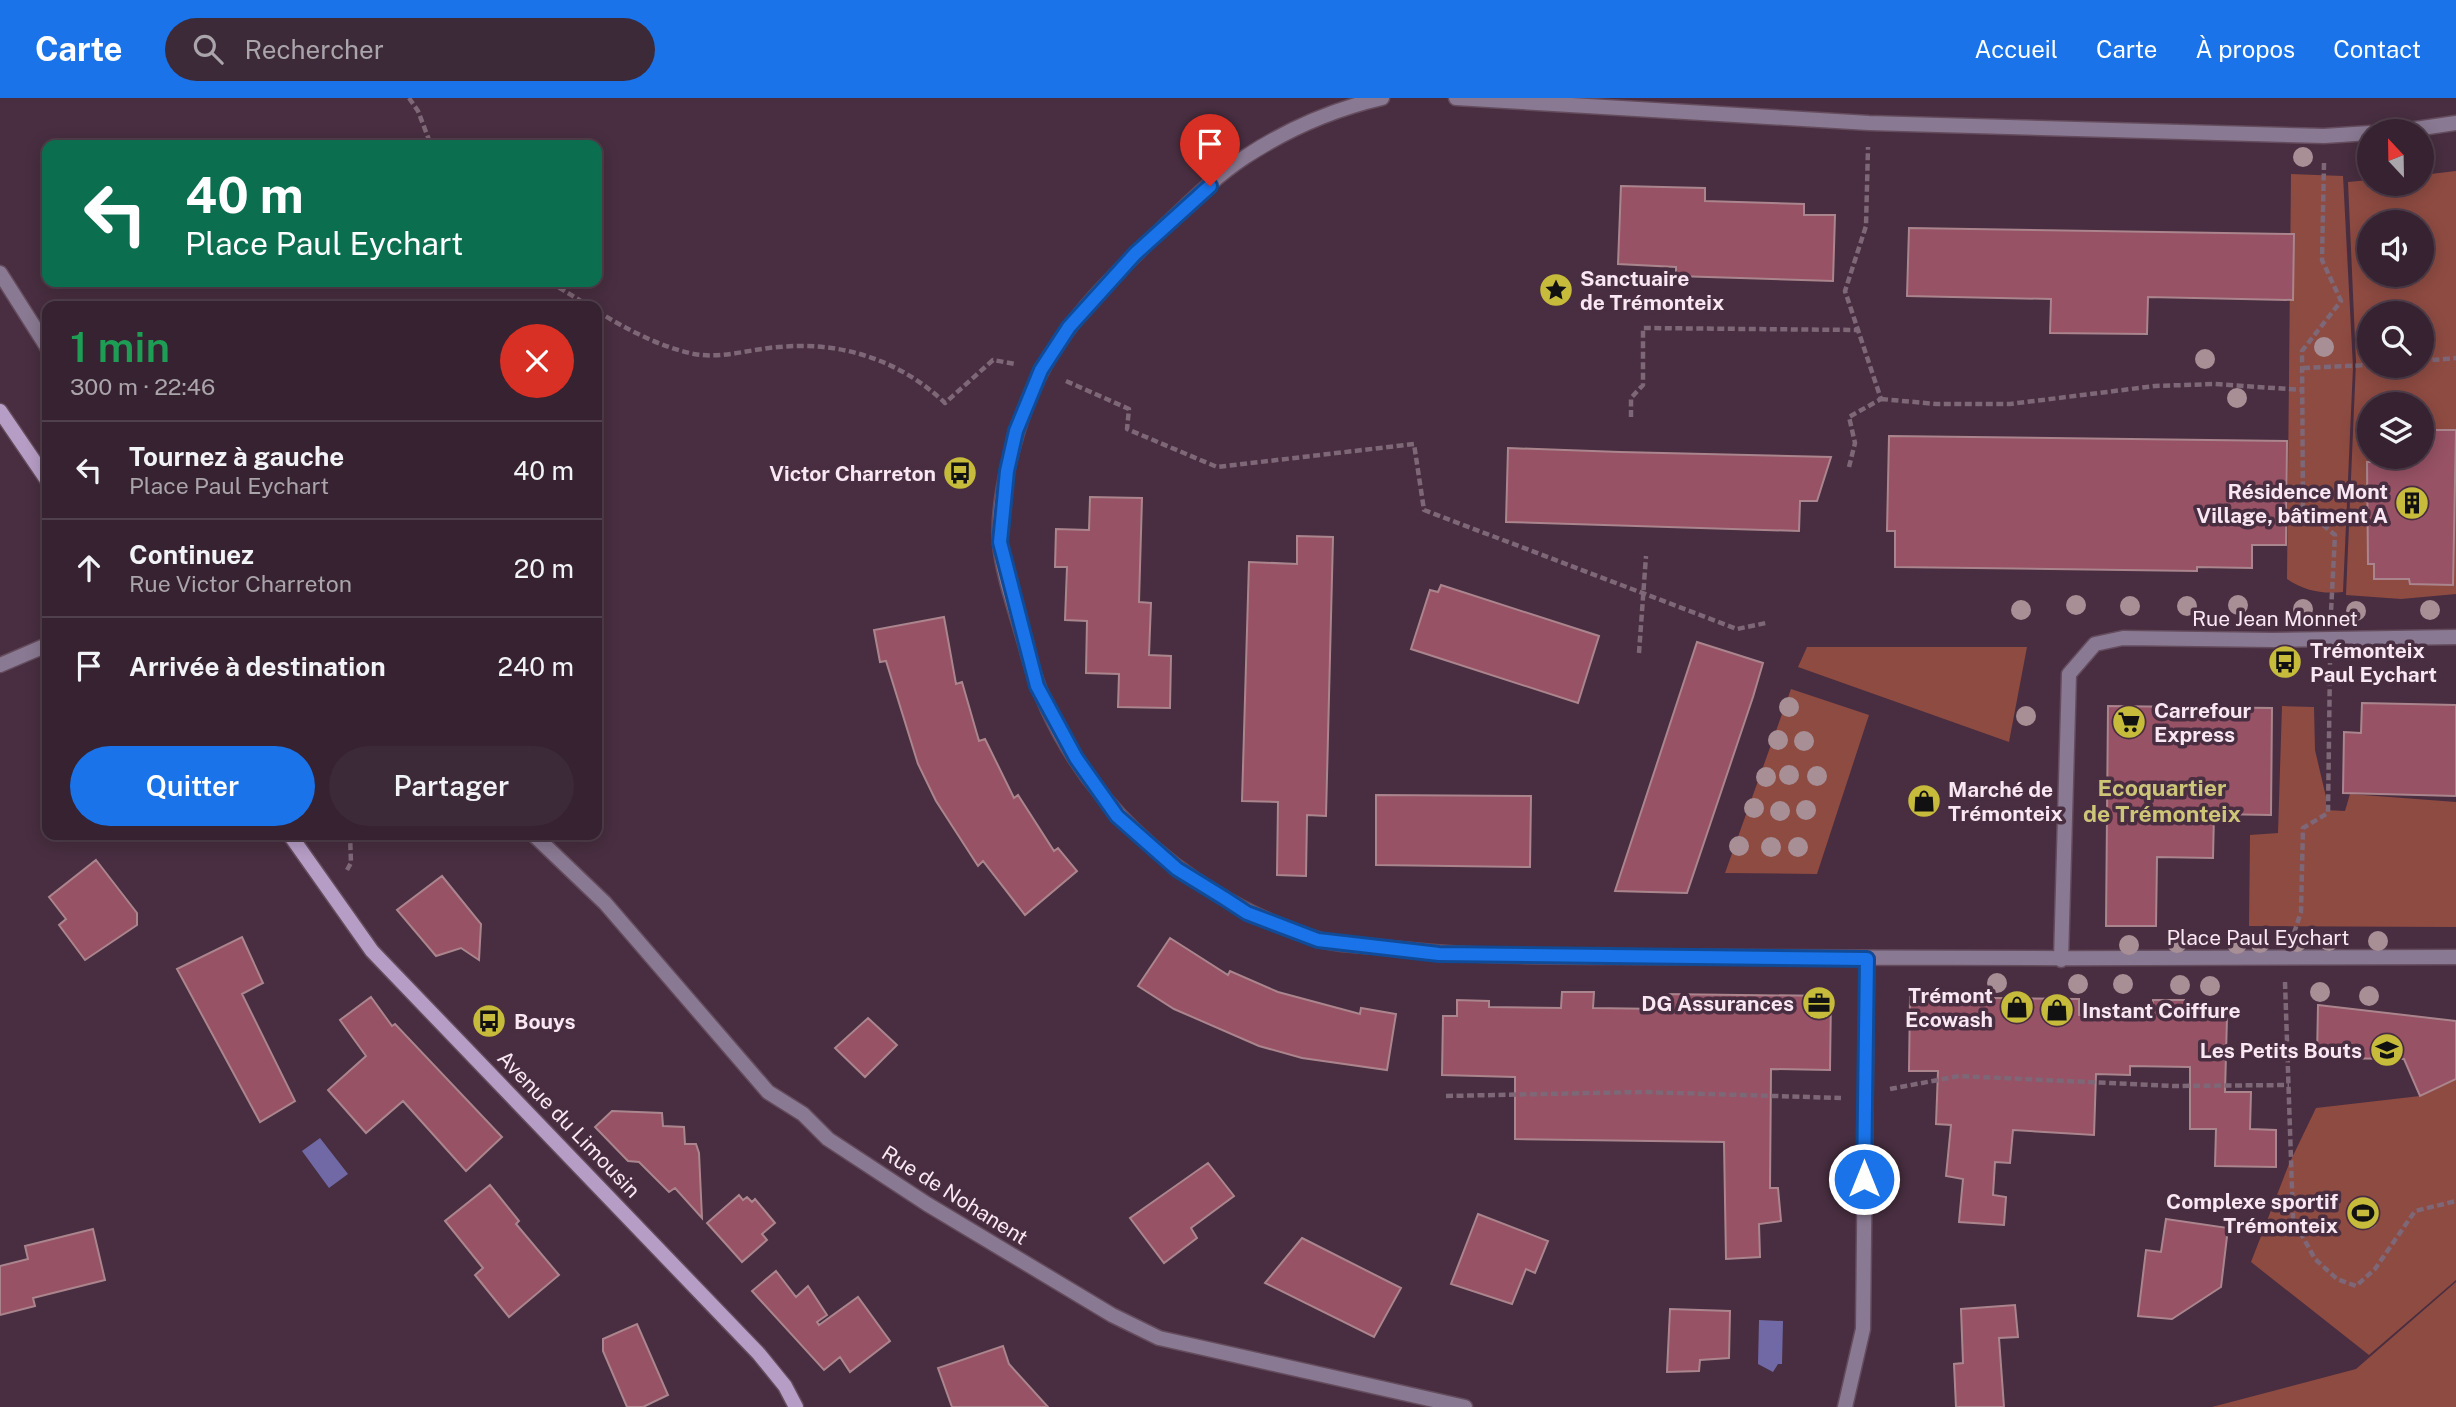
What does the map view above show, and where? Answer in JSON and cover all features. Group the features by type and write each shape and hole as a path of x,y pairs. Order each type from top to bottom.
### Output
{"main road":[{"path":"0,411 42,473"},
{"name":"Avenue du Limousin","path":"293,840 373,951 759,1354 785,1386 796,1407"}],"street":[{"name":"Place Paul Eychart","path":"1382,98 1342,107 1234,166 1192,200 1098,292 1069,327 1041,370 1016,431 1007,471 1000,542 1037,686 1076,758 1117,816 1177,869 1247,913 1318,940 1439,954 2061,960 2456,957"},
{"path":"1457,98 1869,123 2324,136 2357,134"},
{"path":"2434,126 2456,123"},
{"path":"0,273 42,338"},
{"name":"Rue Jean Monnet","path":"2061,960 2069,674 2095,644 2123,638 2330,640 2456,637"},
{"path":"0,665 42,647"},
{"name":"Rue de Nohanent","path":"539,840 605,903 768,1092 803,1114 828,1139 927,1204 1112,1315 1159,1338 1465,1407"},
{"path":"1844,1407 1863,1329 1867,959"}],"path":[{"path":"409,98 418,111 429,140"},
{"path":"1869,123 1866,226 1845,291 1881,399"},
{"path":"2324,136 2322,260 2341,301 2302,351 2303,508 2335,535 2330,640 2329,813 2303,828 2301,912 2285,958 2292,1219 2315,1259 2337,1279 2356,1286 2375,1269 2415,1210 2456,1201"},
{"path":"558,287 581,301"},
{"path":"602,314 627,330 694,354 725,355 780,346 832,347 882,359 927,386 945,403 993,360 1041,370 1129,409 1126,429 1217,467 1414,444 1424,510 1737,629 1766,623"},
{"path":"1631,417 1631,398 1643,385 1643,328 1857,330"},
{"path":"2434,360 2456,358"},
{"path":"2303,368 2357,366"},
{"path":"1849,467 1855,443 1849,417 1881,399 1937,404 2010,404 2155,386 2214,384 2303,390"},
{"path":"1639,653 1647,556"},
{"path":"350,840 351,863"}],"shaded area":[{"path":"2456,171 2456,594 2401,599 2346,595 2356,362 2348,182 2357,181 2357,196 2434,196 2434,174"},
{"path":"2291,174 2343,176 2353,367 2343,592 2314,591 2287,579"},
{"path":"1807,647 2027,647 2009,742 1798,667"},
{"path":"1791,689 1869,715 1817,874 1725,873"},
{"path":"2282,706 2314,707 2315,750 2326,797 2326,810 2345,811 2350,794 2456,802 2456,927 2249,926 2250,835 2278,833"},
{"name":"Complexe sportif Trémonteix","path":"2456,1079 2456,1280 2369,1355 2251,1262 2289,1164 2316,1108 2420,1096"},
{"path":"320,1138 348,1174 329,1188 302,1151"},
{"path":"2456,1282 2456,1407 2212,1407 2356,1369"},
{"path":"1759,1320 1783,1321 1782,1364 1778,1364 1773,1372 1758,1364"}],"building":[{"path":"1621,186 1705,188 1705,201 1804,204 1804,215 1835,215 1833,281 1676,276 1676,267 1618,264"},
{"path":"1909,228 2294,234 2293,300 2148,297 2147,334 2050,333 2051,299 1907,296"},
{"name":"Résidence Mont Village, bâtiment A","path":"2434,430 2456,430 2453,585 2410,584 2409,579 2374,579 2374,564 2368,564 2367,469 2434,469"},
{"path":"1889,436 2287,441 2286,545 2252,545 2252,568 2197,567 2197,571 1895,567 1895,531 1887,531"},
{"path":"1508,448 1831,457 1817,501 1800,501 1799,531 1506,522"},
{"path":"1090,497 1142,498 1139,602 1151,603 1149,655 1171,656 1170,708 1118,707 1119,674 1086,673 1087,621 1065,620 1067,567 1055,567 1056,529 1089,530"},
{"path":"1297,536 1333,537 1326,816 1307,815 1306,876 1277,875 1278,802 1242,801 1249,562 1297,564"},
{"path":"1441,585 1599,636 1578,703 1411,649 1430,590 1438,592"},
{"path":"944,617 956,684 962,682 979,741 985,739 1014,798 1018,795 1054,851 1058,848 1077,871 1025,915 983,861 978,866 936,801 918,764 886,661 880,662 874,630"},
{"path":"1697,642 1763,663 1753,697 1687,893 1615,891"},
{"path":"2362,703 2456,705 2456,796 2343,793 2344,732 2361,733"},
{"path":"2108,706 2272,708 2271,815 2214,814 2213,858 2157,857 2156,926 2106,926"},
{"path":"1376,795 1531,796 1530,867 1376,865"},
{"path":"96,860 137,913 137,925 85,960 59,925 66,919 49,897"},
{"path":"442,876 481,924 479,960 461,948 436,956 397,910"},
{"path":"242,937 263,983 242,994 295,1101 260,1122 177,969"},
{"path":"1170,938 1228,975 1230,971 1278,992 1360,1014 1361,1008 1396,1014 1387,1070 1302,1058 1259,1046 1174,1009 1138,986"},
{"path":"1562,992 1594,992 1593,1008 1662,1009 1662,994 1831,996 1830,1070 1771,1069 1770,1188 1778,1188 1781,1221 1759,1224 1760,1257 1726,1259 1724,1142 1515,1139 1515,1077 1442,1075 1443,1016 1457,1016 1457,1000 1489,1001 1489,1007 1561,1008"},
{"path":"371,997 392,1026 395,1024 502,1137 466,1171 403,1101 366,1133 328,1090 366,1056 340,1020"},
{"path":"1910,997 2079,999 2079,1015 2152,1016 2153,1000 2184,1000 2184,1016 2227,1017 2225,1092 2251,1092 2250,1129 2276,1130 2276,1167 2215,1166 2216,1129 2190,1129 2190,1067 2130,1066 2130,1075 2096,1074 2094,1135 2013,1130 2010,1163 1995,1162 1993,1195 2006,1197 2004,1225 1959,1222 1963,1179 1946,1176 1951,1125 1936,1124 1938,1071 1909,1071"},
{"name":"Les Petits Bouts","path":"2318,1005 2456,1021 2456,1079 2420,1096 2404,1059 2317,1058"},
{"path":"868,1018 897,1045 865,1077 835,1048"},
{"path":"612,1111 662,1113 663,1126 684,1127 685,1144 696,1144 699,1153 702,1218 675,1188 669,1192 639,1162 628,1161 595,1127"},
{"path":"1208,1163 1234,1196 1191,1228 1197,1238 1164,1263 1130,1218"},
{"path":"490,1185 519,1221 516,1224 559,1275 509,1317 475,1275 483,1268 445,1221"},
{"path":"739,1195 743,1200 747,1197 752,1202 755,1199 775,1223 762,1234 767,1240 742,1262 707,1223"},
{"path":"1478,1214 1548,1241 1535,1273 1526,1269 1512,1304 1451,1284"},
{"path":"2166,1219 2228,1228 2221,1287 2172,1319 2138,1316 2146,1250 2161,1252"},
{"path":"93,1229 105,1280 33,1298 35,1306 0,1315 0,1266 28,1259 25,1246"},
{"path":"1302,1238 1401,1288 1374,1337 1265,1283"},
{"path":"776,1271 796,1297 808,1286 827,1315 817,1322 819,1325 858,1297 890,1341 850,1372 840,1357 824,1370 752,1291"},
{"path":"2015,1305 2018,1337 1999,1338 2004,1407 1956,1407 1954,1364 1963,1363 1961,1309"},
{"path":"1670,1309 1730,1311 1729,1358 1700,1360 1699,1371 1667,1372"},
{"path":"637,1324 668,1395 643,1407 627,1407 603,1351 603,1339"},
{"path":"1003,1346 1009,1364 1048,1407 952,1407 938,1368"}],"place":[{"name":"Sanctuaire de Trémonteix","path":"1556,290"},
{"name":"Victor Charreton","path":"960,473"},
{"name":"Résidence Mont Village, bâtiment A","path":"2412,503"},
{"name":"Trémonteix Paul Eychart","path":"2285,662"},
{"name":"Carrefour Express","path":"2129,722"},
{"name":"Marché de Trémonteix","path":"1924,801"},
{"name":"DG Assurances","path":"1819,1003"},
{"name":"Trémont Ecowash","path":"2017,1007"},
{"name":"Instant Coiffure","path":"2057,1010"},
{"name":"Bouys","path":"489,1021"},
{"name":"Les Petits Bouts","path":"2387,1050"},
{"name":"Complexe sportif Trémonteix","path":"2363,1213"}],"district":[{"name":"Ecoquartier de Trémonteix","path":"2162,800"}],"route":[{"path":"1210,186 1135,254 1069,327 1041,370 1016,431 1007,471 1000,542 1037,686 1076,758 1117,816 1177,869 1247,913 1318,940 1439,954 1867,959 1864,1179"}]}
